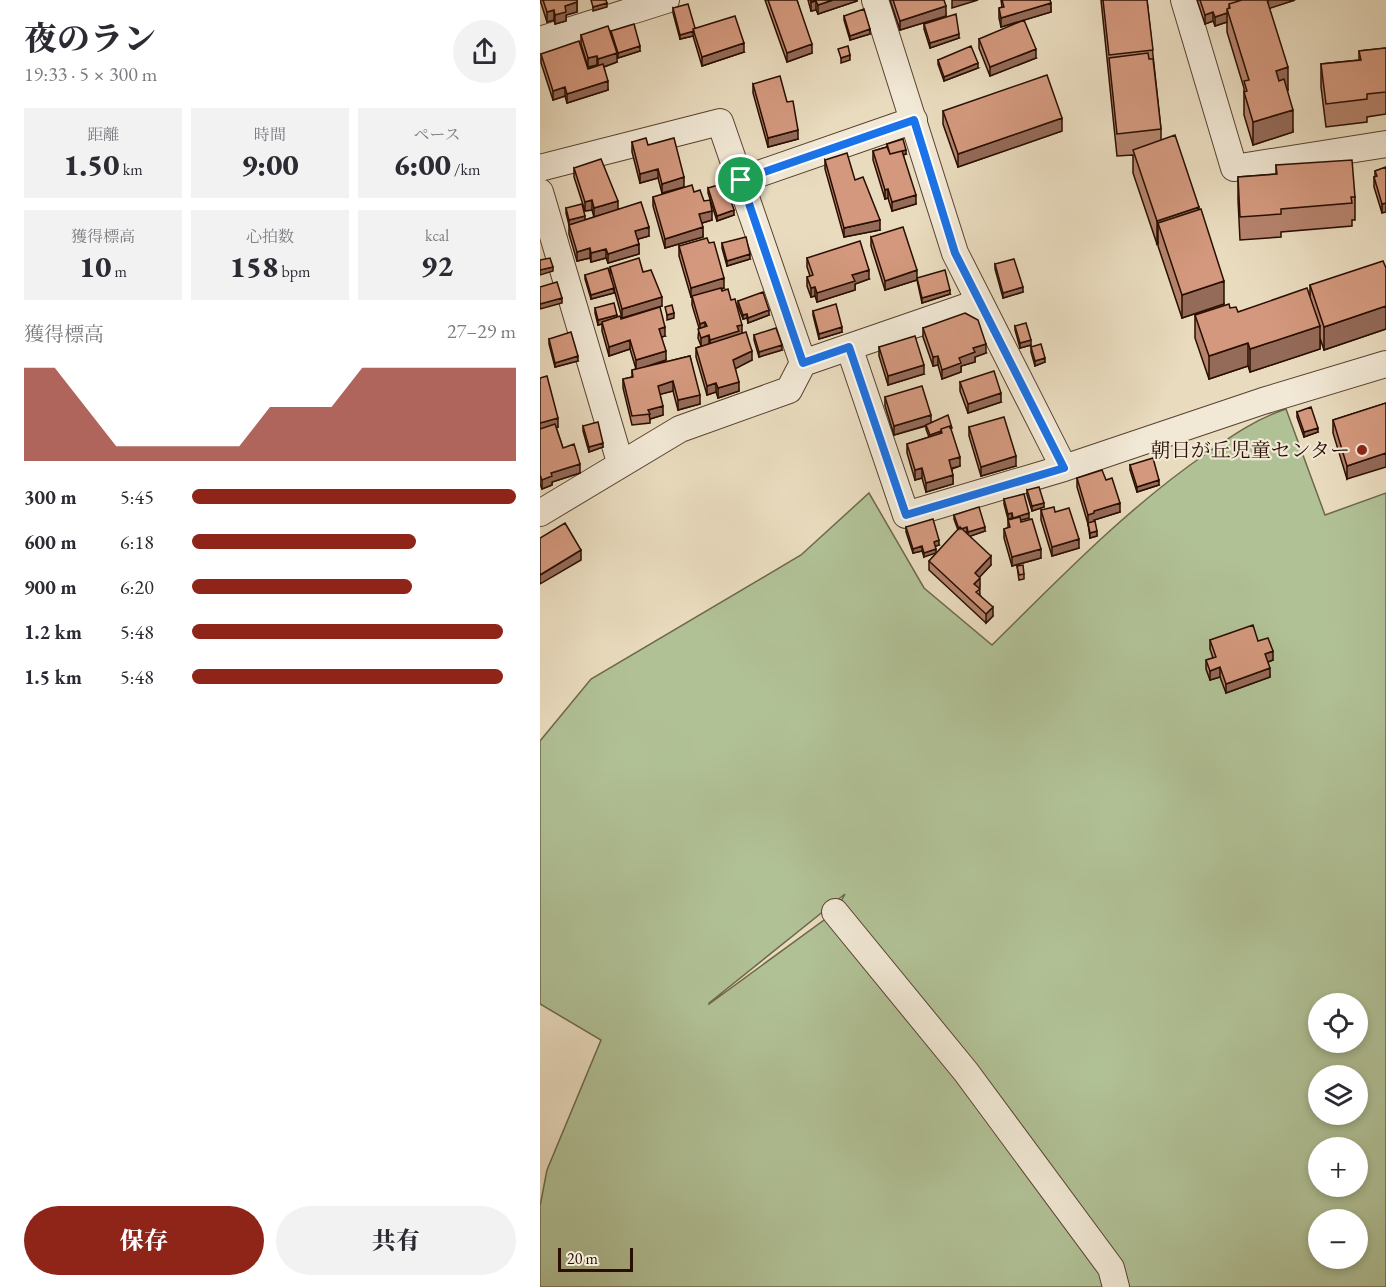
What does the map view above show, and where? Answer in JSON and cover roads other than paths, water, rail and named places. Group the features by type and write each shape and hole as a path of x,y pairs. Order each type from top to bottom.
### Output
{"street":[{"path":"540,40 666,0"},
{"path":"875,0 955,253 1064,468"},
{"path":"1184,0 1234,168 1386,144"},
{"path":"741,180 914,120"},
{"path":"540,168 720,122 803,363"},
{"path":"540,192 620,462"},
{"path":"540,513 620,462 680,429 789,390 803,363 980,302"},
{"path":"849,347 906,515 1064,468 1386,364"},
{"path":"835,912 966,1072 1111,1268 1116,1287"}],"place":[{"name":"朝日が丘児童センター","path":"1362,450"}]}
